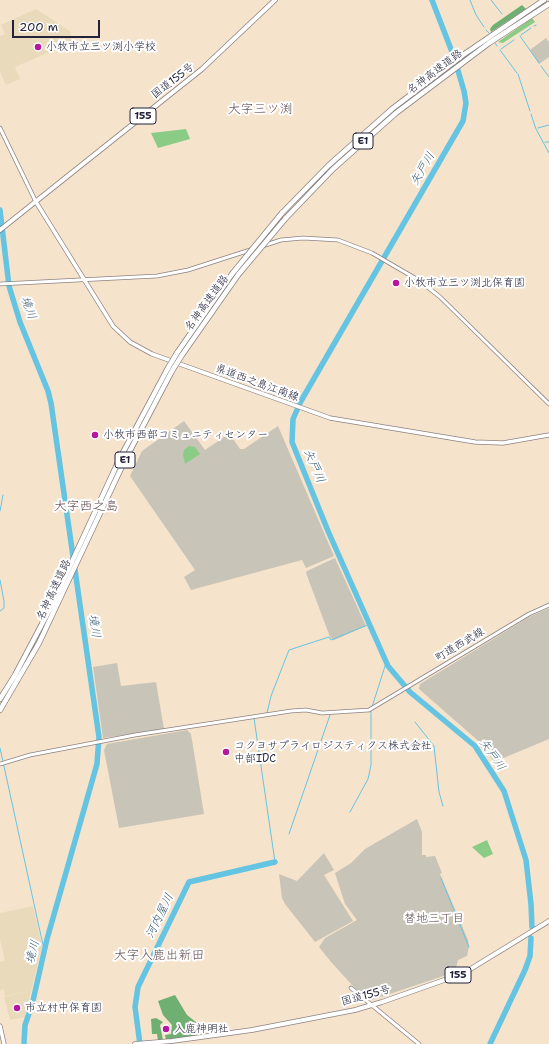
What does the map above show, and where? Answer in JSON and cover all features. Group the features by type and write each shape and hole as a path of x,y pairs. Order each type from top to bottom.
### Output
{"highway":[{"name":"国道155号","path":"0,230 202,69 275,0"},
{"name":"名神高速道路","path":"179,354 238,275 285,219 328,174 361,143 449,69 463,55 544,0"},
{"name":"名神高速道路","path":"47,622 80,544 120,458 179,354 232,274 282,214 308,186 357,139 392,109 449,69 465,61 549,4"},
{"name":"名神高速道路","path":"0,710 69,580 125,460 170,370"},
{"name":"名神高速道路","path":"0,699 17,676"},
{"name":"国道155号","path":"136,1044 172,1041 252,1030 371,1006 464,973 549,921"},
{"name":"国道155号","path":"157,1044 172,1041"}],"main road":[{"name":"県道西之島江南線","path":"36,202 113,326 125,338 140,348 305,411 352,422 475,442 502,443 549,435"},
{"path":"0,1026 4,1044"}],"street":[{"path":"0,128 36,202"},
{"path":"0,284 167,275 188,270 276,242 303,238 328,239 350,243 383,259 420,281 433,291 549,404"},
{"name":"町道西武線","path":"0,764 30,755 135,735 300,710 322,713 369,710 529,614 549,605"},
{"path":"351,988 419,1044"}],"shaded area":[{"name":"小牧市立三ツ渕小学校","path":"36,9 70,31 72,45 47,53 15,67 20,79 6,85 0,72 0,36 5,34 1,25"},
{"path":"546,38 549,42 549,57 539,64 530,50"},
{"path":"184,421 205,450 224,437 231,436 240,449 244,449 278,426 334,556 306,568 302,560 191,590 184,577 195,570 130,476 142,451"},
{"path":"335,558 366,626 334,640 330,637 306,573 307,571"},
{"path":"549,608 549,739 494,762 483,745 419,689 420,684 529,617"},
{"path":"117,663 121,686 156,682 164,729 103,738 93,667"},
{"path":"187,730 191,734 204,814 119,828 104,750 107,744"},
{"path":"417,819 422,832 422,855 426,855 426,857 435,856 442,873 440,874 468,940 469,947 467,956 458,960 455,972 372,1000 364,998 319,947 325,938 357,920 345,904 335,873 351,863 365,849"},
{"path":"324,853 334,870 324,875 353,921 315,942 285,904 282,898 279,874 297,881"},
{"path":"33,906 42,946 31,991 5,996 4,989 0,990 0,962 5,961 0,939 0,913"},
{"name":"市立村中保育園","path":"31,991 25,1017 10,1020 4,997"}],"green space":[{"path":"522,5 526,9 491,32 490,29 493,25"},
{"path":"532,18 535,22 503,43 498,42"},
{"path":"186,129 190,139 158,148 151,133"},
{"path":"189,446 195,447 200,454 185,464 183,455 184,450"},
{"path":"487,840 493,854 484,858 472,847"},
{"path":"175,995 187,1015 201,1026 196,1030 195,1036 166,1040 165,1035 171,1034 172,1025 163,1015 158,1001"},
{"path":"156,1018 163,1022 160,1025 163,1040 158,1041 157,1034 152,1034 151,1019"}],"waterway":[{"name":"矢戸川","path":"432,0 454,57 464,91 466,103 463,121 301,401 293,419 292,442 328,531 388,666 410,692 475,746 504,791 526,860 532,927"},
{"path":"470,0 476,15 484,27"},
{"path":"491,0 502,14"},
{"path":"521,35 531,28"},
{"path":"486,30 489,33"},
{"path":"520,36 539,63"},
{"path":"501,49 514,40"},
{"path":"500,50 517,73"},
{"path":"541,66 549,77"},
{"path":"518,74 530,111"},
{"path":"531,114 536,129 549,153"},
{"path":"538,128 549,125"},
{"name":"境川","path":"0,210 9,286 20,322 48,391 51,403 99,737 97,764 47,939 32,1005 25,1025 24,1044"},
{"path":"0,511 3,495"},
{"path":"0,580 4,601 4,608 0,611"},
{"path":"263,714 267,713 271,696 289,650 329,637 331,640 370,624"},
{"path":"372,707 386,663"},
{"path":"350,812 368,779 371,765 371,710"},
{"path":"289,834 330,715"},
{"path":"254,718 275,862"},
{"path":"415,722 434,746 439,792 443,806"},
{"path":"0,748 43,945"},
{"name":"河内屋川","path":"140,1044 135,1007 138,987 189,882 275,862"},
{"path":"441,878 469,947"},
{"name":"矢戸川","path":"490,1044 525,970 530,956 531,938"}],"place":[{"name":"小牧市立三ツ渕小学校","path":"38,47"},
{"name":"小牧市立三ツ渕北保育園","path":"396,283"},
{"name":"小牧市西部コミュニティセンター","path":"95,435"},
{"name":"コクヨサプライロジスティクス株式会社 中部IDC","path":"226,752"},
{"name":"市立村中保育園","path":"17,1008"},
{"name":"入鹿神明社","path":"166,1029"}],"district":[{"name":"大字三ツ渕","path":"260,110"},
{"name":"大字西之島","path":"86,507"},
{"name":"替地三丁目","path":"434,919"},
{"name":"大字入鹿出新田","path":"159,956"}]}
